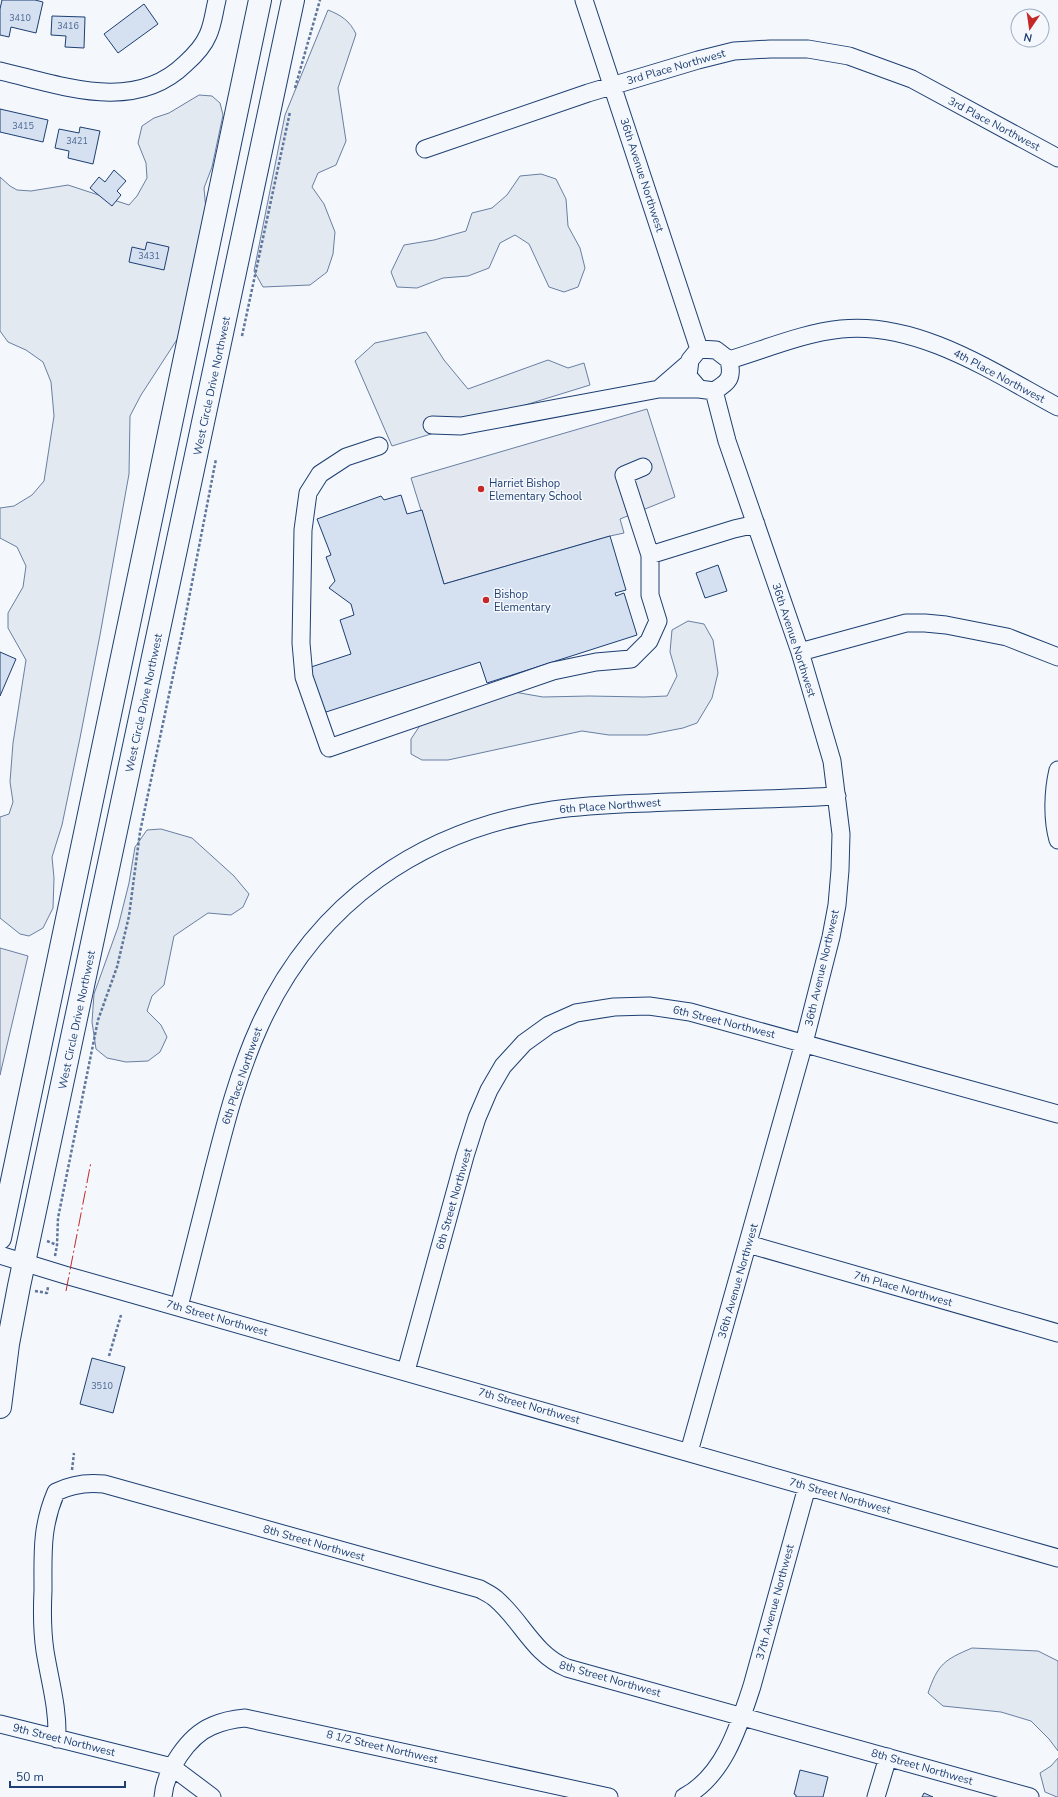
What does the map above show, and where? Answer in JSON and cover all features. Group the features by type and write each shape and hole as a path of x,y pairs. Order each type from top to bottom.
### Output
{"main road":[{"path":"0,1238 260,0"},
{"name":"West Circle Drive Northwest","path":"0,1407 8,1344 24,1262 293,0"}],"street":[{"path":"0,71 80,89 131,92 148,88 163,81 179,70 202,46 212,24 217,0"},
{"name":"36th Avenue Northwest","path":"584,0 699,349"},
{"name":"3rd Place Northwest","path":"425,149 588,92 698,60 734,51 808,49 849,56 912,79 1058,158"},
{"name":"4th Place Northwest","path":"729,360 812,334 841,329 878,330 922,340 960,354 1058,407"},
{"path":"432,425 461,426 659,389 706,390 726,383 732,372 729,360 716,350 699,349 689,363 659,389"},
{"name":"36th Avenue Northwest","path":"689,363 688,376 706,390 727,441 800,652 832,761 841,834 837,905 832,937 804,1043 689,1452"},
{"path":"379,446 346,457 320,474 308,493 303,530 301,643 304,677 329,748 553,671 596,662 631,659 649,641 658,621 650,595 650,555 624,475 643,467"},
{"path":"650,555 734,529 756,524"},
{"path":"800,652 906,623 912,623 946,625 1007,637 1058,657"},
{"path":"1058,770 1055,803 1056,831 1058,840"},
{"name":"6th Place Northwest","path":"179,1307 227,1118 247,1057 260,1024 278,990 300,956 322,928 352,900 380,878 420,853 465,832 504,819 554,809 602,804 837,796"},
{"name":"6th Street Northwest","path":"406,1372 465,1156 477,1118 489,1090 503,1066 524,1043 549,1025 576,1013 614,1007 649,1006 690,1012 1058,1114"},
{"name":"7th Place Northwest","path":"748,1244 1058,1333"},
{"name":"7th Street Northwest","path":"0,1255 1058,1558"},
{"name":"8th Street Northwest","path":"57,1739 57,1713 45,1651 42,1620 43,1539 48,1510 56,1492 72,1484 92,1482 104,1484 480,1589 495,1598 506,1608 542,1653 554,1663 567,1668 1030,1797"},
{"name":"37th Avenue Northwest","path":"742,1716 752,1686 807,1487"},
{"path":"684,1797 706,1782 718,1766 742,1716"},
{"name":"8 1/2 Street Northwest","path":"163,1797 172,1767 184,1750 204,1730 213,1725 233,1719 245,1718 609,1797"},
{"name":"9th Street Northwest","path":"0,1724 172,1767 212,1797"},
{"path":"876,1797 888,1757"}],"path":[{"path":"294,89 320,0"},
{"path":"241,341 291,104"},
{"path":"58,1245 58,1218 98,1020 117,967 129,916 140,832 184,624 217,454"},
{"path":"108,1356 121,1315"},
{"path":"71,1474 74,1453"}],"shaded area":[{"path":"328,10 345,19 351,25 356,34 338,88 346,141 336,165 318,173 312,187 324,204 335,232 333,254 327,272 310,285 263,287 254,271 285,115"},
{"path":"199,95 212,96 220,103 223,115 212,167 204,188 206,210 178,338 141,395 130,416 129,474 80,738 62,825 52,857 54,878 53,908 43,928 29,936 20,934 0,918 0,817 9,814 13,802 10,782 13,743 26,660 8,628 8,613 23,587 26,566 17,547 0,538 0,508 14,506 32,495 44,481 54,416 51,382 43,362 26,350 8,342 0,331 0,177 17,190 31,191 68,185 129,205 137,196 147,178 146,163 138,143 142,126 154,118 169,113"},
{"path":"541,174 556,179 566,199 568,226 580,248 585,268 578,287 564,292 549,287 529,244 515,235 500,243 489,268 468,276 443,278 417,288 397,287 391,272 404,245 434,240 466,231 472,213 492,208 507,195 520,176"},
{"path":"426,332 444,360 468,389 548,360 568,368 584,363 590,385 392,446 355,361 375,343"},
{"path":"647,409 675,497 620,519 624,533 444,584 411,478"},
{"path":"688,621 704,624 713,640 718,673 712,698 697,723 683,728 647,735 609,735 582,731 448,760 422,760 411,754 411,739 421,724 514,692 543,697 667,696 677,676 670,652 672,630"},
{"path":"161,829 192,838 234,876 249,894 243,907 231,915 208,913 174,936 164,985 152,996 147,1011 161,1025 167,1037 160,1052 148,1061 126,1062 107,1058 96,1049 92,1022 94,994 118,927 129,883 135,847 147,830"},
{"path":"0,948 28,956 0,1075"},
{"path":"972,1648 1038,1651 1058,1661 1058,1751 1049,1739 1031,1721 1001,1712 943,1706 928,1693 935,1675 943,1664 955,1656"},
{"path":"1058,1758 1057,1797 1045,1792 1040,1773 1051,1766"}],"building":[{"path":"2,0 35,0 43,2 36,33 11,27 9,37 0,35 0,9"},
{"path":"144,4 158,24 118,53 104,34"},
{"path":"52,16 85,17 84,48 65,47 66,36 51,35"},
{"path":"0,109 48,120 43,142 0,132"},
{"path":"80,127 100,131 93,164 68,158 69,151 55,148 59,129 79,133"},
{"path":"114,170 126,181 117,191 121,195 112,206 90,188 99,177 105,182"},
{"path":"147,242 169,247 164,270 129,262 132,247 145,250"},
{"name":"Bishop Elementary","path":"401,495 407,514 422,510 444,584 610,536 626,590 615,593 616,596 624,593 637,635 487,683 480,662 323,713 308,668 351,654 340,620 354,615 351,604 329,588 335,581 326,557 331,555 317,519 381,496 384,500"},
{"path":"718,565 727,591 705,598 696,573"},
{"path":"0,652 16,659 0,696"},
{"path":"92,1358 125,1367 113,1413 80,1404"},
{"path":"800,1770 828,1777 823,1797 796,1797 794,1794"},
{"path":"924,1793 933,1797 922,1797"}],"power":[{"path":"66,1291 91,1162"}],"place":[{"name":"Harriet Bishop Elementary School","path":"481,489"},
{"name":"Bishop Elementary","path":"486,600"}]}
